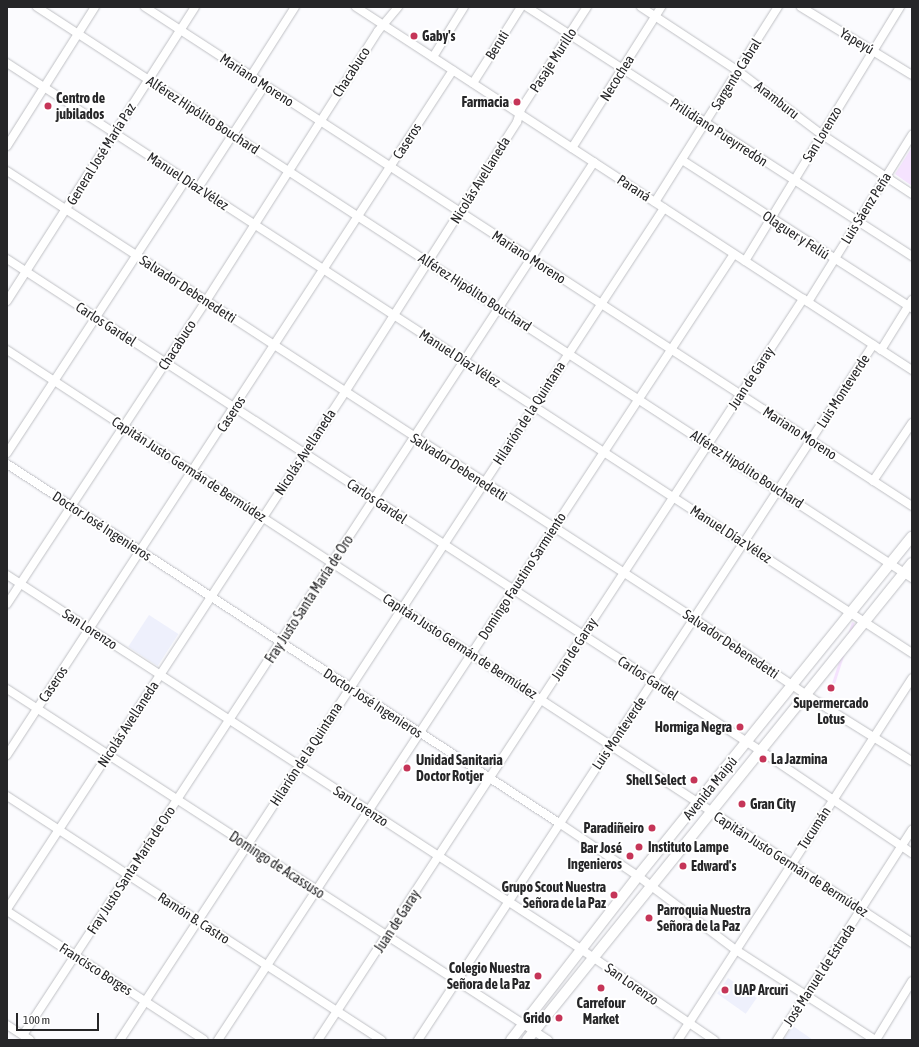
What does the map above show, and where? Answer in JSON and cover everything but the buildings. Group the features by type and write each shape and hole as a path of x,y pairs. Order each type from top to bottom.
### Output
{"main road":[{"name":"Avenida Maipú","path":"511,1040 638,876 851,612 892,564 912,537"},
{"name":"Avenida Maipú","path":"527,1040 649,886 711,812 865,621 908,576 912,563"}],"street":[{"name":"Alférez Hipólito Bouchard","path":"37,7 779,489 908,576"},
{"path":"7,146 95,7"},
{"name":"Mariano Moreno","path":"145,7 912,506"},
{"name":"General José María Paz","path":"7,301 195,7"},
{"path":"251,76 295,7"},
{"name":"Paraná","path":"356,7 912,370"},
{"name":"Chacabuco","path":"7,604 206,301 319,120 383,25 398,7"},
{"path":"432,57 464,7"},
{"name":"Beruti","path":"473,83 521,7"},
{"name":"Prilidiano Pueyrredón","path":"527,7 912,256"},
{"name":"Pasaje Murillo","path":"520,114 587,7"},
{"name":"Aramburu","path":"640,7 738,71 821,134 912,194"},
{"name":"Necochea","path":"572,148 661,7"},
{"name":"Sargento Cabral","path":"655,202 778,7"},
{"name":"Yapeyú","path":"801,7 912,75"},
{"name":"San Lorenzo","path":"745,261 771,220 821,134 900,7"},
{"name":"Manuel Díaz Vélez","path":"7,63 912,653"},
{"name":"Caseros","path":"7,755 325,270 453,70"},
{"path":"198,188 265,85"},
{"name":"Nicolás Avellaneda","path":"7,910 345,392 517,122 520,114"},
{"name":"Luis Sáenz Peña","path":"805,300 834,259 912,135"},
{"name":"Olaguer y Feliú","path":"682,160 771,220 911,304"},
{"name":"Fray Justo Santa María de Oro","path":"26,1038 75,955 281,643 373,499 594,162"},
{"name":"Salvador Debenedetti","path":"7,171 414,438 693,618 806,695 912,761"},
{"path":"7,453 186,179"},
{"name":"Hilarión de la Quintana","path":"120,1040 600,303 664,208"},
{"name":"Domingo Faustino Sarmiento","path":"218,1040 418,733 734,254"},
{"name":"Carlos Gardel","path":"7,259 442,545 747,742 832,801 912,853"},
{"name":"Juan de Garay","path":"318,1040 388,936 740,394 805,300"},
{"path":"881,350 911,304"},
{"name":"Luis Monteverde","path":"418,1040 873,345"},
{"name":"Capitán Justo Germán de Bermúdez","path":"7,350 194,471 470,654 912,943"},
{"path":"873,481 912,423"},
{"name":"Doctor José Ingenieros","path":"7,464 350,687 418,733 559,823 638,876 649,886 736,950 875,1040"},
{"name":"San Lorenzo","path":"7,575 592,957 688,1024 714,1040"},
{"name":"Tucumán","path":"678,1040 873,736 912,678"},
{"name":"Domingo de Acassuso","path":"7,689 315,891 388,936 390,940 548,1040"},
{"name":"Ramón B. Castro","path":"7,796 381,1040"},
{"name":"José Manuel de Estrada","path":"777,1040 912,830"},
{"name":"Francisco Borges","path":"7,910 204,1040"},
{"path":"875,1040 912,981"},
{"path":"7,1025 26,1038"}],"shaded area":[{"path":"912,147 912,186 895,174"},
{"path":"149,615 178,634 158,666 128,647"},
{"path":"852,622 855,623 832,694 829,693"},
{"path":"728,978 757,998 746,1014 717,994"},
{"path":"793,1026 813,1040 783,1040"}],"place":[{"name":"Gaby's","path":"414,36"},
{"name":"Farmacia","path":"517,102"},
{"name":"Centro de jubilados","path":"48,106"},
{"name":"Supermercado Lotus","path":"831,688"},
{"name":"Hormiga Negra","path":"740,727"},
{"name":"La Jazmina","path":"763,759"},
{"name":"Unidad Sanitaria Doctor Rotjer","path":"407,768"},
{"name":"Shell Select","path":"694,780"},
{"name":"Gran City","path":"742,804"},
{"name":"Paradiñeiro","path":"652,828"},
{"name":"Instituto Lampe","path":"639,847"},
{"name":"Bar José Ingenieros","path":"630,856"},
{"name":"Edward's","path":"683,866"},
{"name":"Grupo Scout Nuestra Señora de la Paz","path":"614,895"},
{"name":"Parroquia Nuestra Señora de la Paz","path":"649,918"},
{"name":"Colegio Nuestra Señora de la Paz","path":"538,976"},
{"name":"Carrefour Market","path":"601,988"},
{"name":"UAP Arcuri","path":"725,990"},
{"name":"Grido","path":"559,1018"}]}
